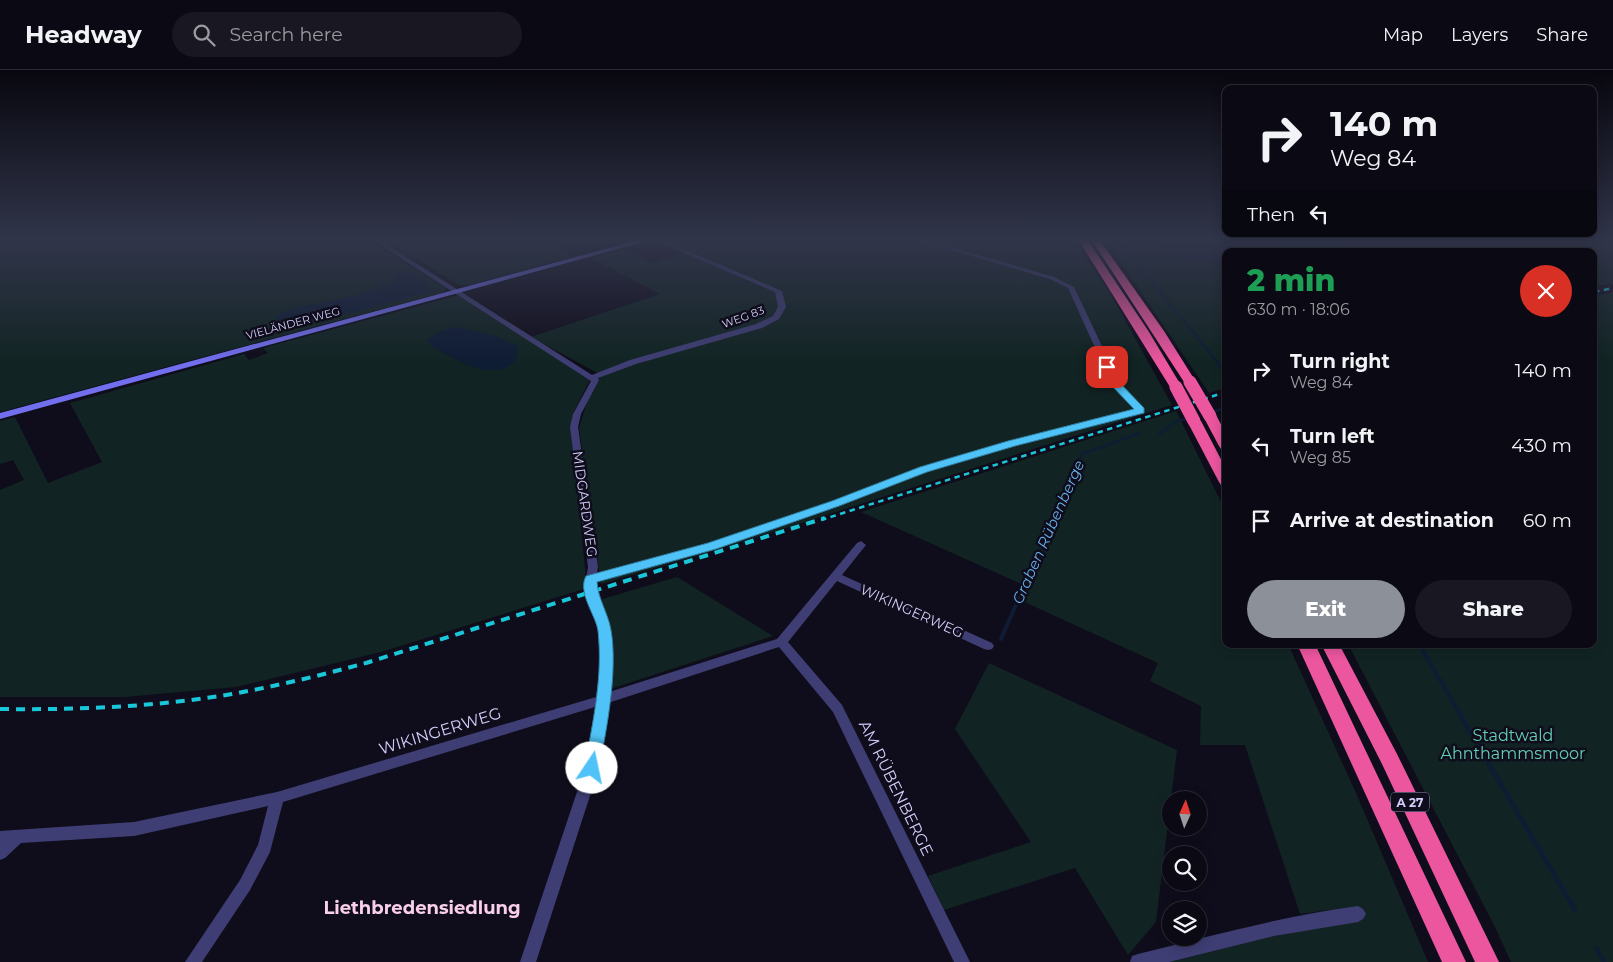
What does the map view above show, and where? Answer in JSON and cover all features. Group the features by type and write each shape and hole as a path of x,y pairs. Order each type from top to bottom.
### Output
{"highway":[{"path":"1109,281 1176,387 1222,474"},
{"path":"1123,281 1190,382 1222,438"},
{"name":"A 27","path":"1308,648 1454,962"},
{"name":"A 27","path":"1332,648 1390,760 1487,962"}],"street":[{"path":"441,281 535,342 593,377"},
{"name":"VIELÄNDER WEG","path":"0,416 496,281"},
{"name":"WEG 83","path":"593,377 633,362 759,326 776,317 782,307 778,291 754,281"},
{"path":"590,580 712,546 836,504 924,469 1140,410 1115,383 1071,287 1058,281"},
{"name":"MIDGARDWEG","path":"528,962 592,768 603,699 606,665 604,629 591,594 590,580 594,566 574,427 577,414 596,380 593,377"},
{"path":"781,642 861,545"},
{"name":"WIKINGERWEG","path":"835,576 988,646"},
{"name":"WIKINGERWEG","path":"0,838 134,829 277,798 546,717 781,642"},
{"name":"AM RÜBENBERGE","path":"781,642 838,709 962,962"},
{"path":"193,962 245,885 265,847 277,798"},
{"path":"0,853 18,837"},
{"path":"1138,962 1267,930 1335,916 1358,914"}],"green space":[{"path":"0,281 434,281 446,288 444,292 0,412"},
{"path":"452,281 485,281 469,285 459,285"},
{"path":"634,281 1102,281 1172,405 713,551 601,584 579,428 587,402 601,375 531,337 660,294"},
{"path":"1133,281 1222,281 1222,389 1209,393"},
{"path":"1597,281 1613,281 1613,284 1597,286"},
{"name":"Stadtwald Ahnthammsmoor","path":"1613,292 1613,962 1511,962 1494,925 1350,648 1597,648 1597,295"},
{"path":"459,295 590,380 573,413 571,429 587,588 381,652 236,687 124,697 0,697 0,490 24,480 13,460 0,464 0,421 15,417 48,483 102,462 70,403 244,354 249,360 268,353 263,348"},
{"path":"1176,411 1222,504 1222,648 1290,648 1356,793 1428,962 1168,962 1269,937 1350,921 1344,908 1300,914 1245,745 1200,745 1201,706 1150,681 1158,663 1020,600 1026,586 861,512"},
{"path":"677,577 773,636 610,689 611,628 599,600"},
{"path":"989,663 1177,750 1172,791 1162,791 1162,836 1166,836 1165,846 1162,846 1162,873 1156,922 1128,955 1075,868 944,910 928,876 1031,842 955,729"}],"water":[{"path":"393,281 423,281 433,291 294,328 279,325 275,316 294,308 359,295"},
{"path":"455,327 494,335 517,346 516,359 507,367 498,370 478,368 468,365 431,346 427,340 443,330"}],"waterway":[{"path":"1151,281 1222,370"},
{"name":"Graben Rübenberge","path":"1212,412 1222,409"},
{"name":"Graben Rübenberge","path":"1159,434 1177,421 1189,418"},
{"name":"Graben Rübenberge","path":"1053,520 1082,454 1140,433"},
{"name":"Graben Rübenberge","path":"1001,639 1054,518"},
{"path":"1421,648 1461,716"},
{"path":"1460,715 1575,910"},
{"path":"1596,948 1604,962"}],"railway":[{"path":"1597,291 1613,288"},
{"path":"821,520 1222,393"},
{"path":"0,709 58,709 145,705 232,694 299,680 366,663 825,518"}],"district":[{"name":"Liethbredensiedlung","path":"422,908"}],"route":[{"path":"592,768 599,730 606,665 604,629 591,594 590,580 712,546 836,504 924,469 1140,410 1115,383 1107,367"}]}
